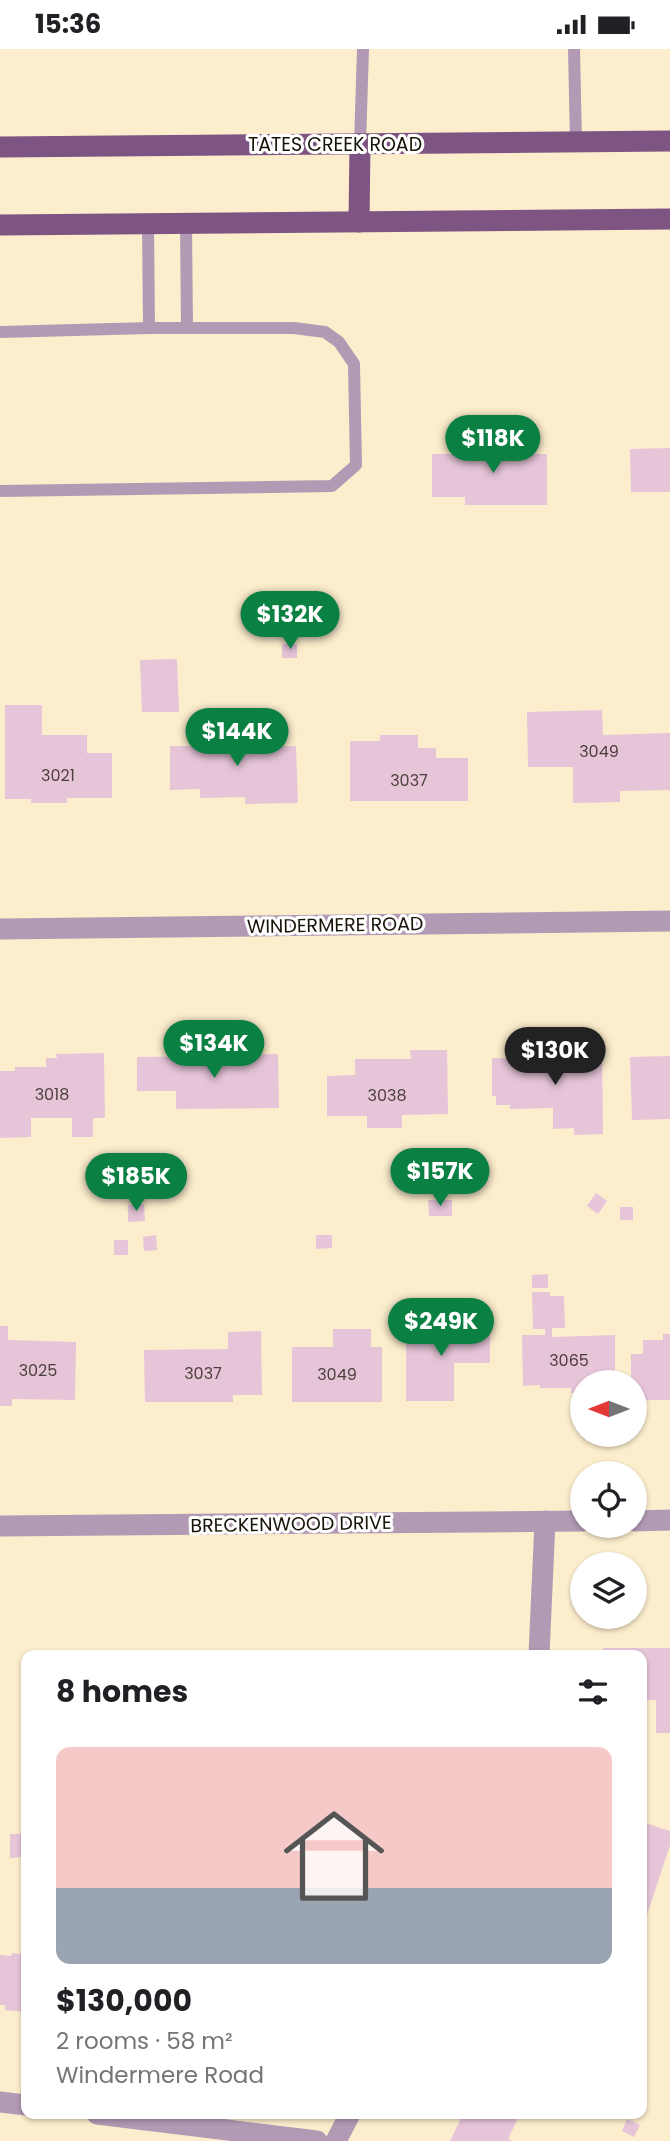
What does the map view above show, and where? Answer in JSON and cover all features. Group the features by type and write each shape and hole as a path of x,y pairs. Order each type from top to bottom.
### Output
{"main road":[{"name":"TATES CREEK ROAD","path":"0,147 670,141"},
{"path":"359,222 360,144"},
{"path":"0,225 670,219"}],"street":[{"name":"WINDERMERE ROAD","path":"0,929 670,921"},
{"path":"647,1521 670,1520"},
{"path":"539,1650 545,1521"},
{"name":"BRECKENWOOD DRIVE","path":"0,1526 570,1521"},
{"path":"0,2102 21,2104"},
{"path":"138,2119 317,2141"},
{"path":"336,2141 347,2119"}],"lane":[{"path":"360,144 363,49"},
{"path":"574,49 576,142"},
{"path":"148,223 149,328"},
{"path":"186,223 187,328"},
{"path":"0,332 149,328 294,328 325,332 339,342 354,364 356,465 332,486 0,491"}],"building":[{"path":"481,442 531,442 531,454 547,454 547,505 465,505 465,497 432,497 432,454 467,454 467,451 481,451"},
{"path":"670,448 670,492 631,492 630,449"},
{"path":"282,644 297,644 297,658 282,658"},
{"path":"177,659 179,712 142,712 140,660"},
{"path":"5,705 42,705 42,735 87,735 87,753 112,753 112,798 67,798 67,803 31,803 31,799 5,799"},
{"path":"602,710 603,735 670,733 670,790 620,791 620,802 573,803 573,767 528,767 527,712"},
{"path":"219,725 263,725 263,747 296,746 298,803 245,804 245,797 200,798 200,789 170,790 170,746 220,746"},
{"path":"380,735 418,735 418,748 436,748 436,758 468,758 468,801 350,801 350,741 380,741"},
{"path":"213,1048 231,1048 231,1055 278,1054 279,1108 176,1109 176,1091 137,1091 137,1057 213,1056"},
{"path":"602,1049 603,1134 574,1135 574,1128 553,1129 553,1108 510,1109 510,1105 496,1105 496,1096 492,1096 492,1058 552,1058 552,1050"},
{"path":"410,1050 447,1050 448,1114 402,1115 402,1128 367,1128 367,1116 327,1116 327,1076 355,1075 355,1059 411,1059"},
{"path":"104,1053 105,1118 93,1118 93,1137 72,1137 72,1118 31,1118 31,1137 0,1138 0,1071 15,1071 15,1067 46,1067 46,1058 57,1058 56,1054"},
{"path":"670,1056 670,1119 632,1120 630,1057"},
{"path":"596,1193 607,1201 598,1214 587,1206"},
{"path":"428,1200 452,1200 452,1216 429,1216"},
{"path":"144,1204 145,1221 128,1222 128,1205"},
{"path":"620,1207 633,1207 633,1220 620,1220"},
{"path":"156,1235 157,1250 144,1251 143,1237"},
{"path":"316,1235 332,1235 332,1248 316,1249"},
{"path":"114,1240 128,1240 128,1255 114,1255"},
{"path":"548,1274 548,1288 532,1288 532,1275"},
{"path":"532,1292 550,1292 550,1296 564,1296 565,1328 552,1328 552,1337 615,1335 615,1370 570,1370 570,1388 523,1386 522,1335 545,1335 545,1329 533,1329"},
{"path":"0,1326 8,1326 8,1340 76,1342 75,1400 12,1399 12,1406 0,1406"},
{"path":"406,1326 490,1326 490,1363 454,1363 454,1401 406,1401"},
{"path":"333,1329 371,1329 371,1347 382,1347 382,1402 292,1402 292,1347 333,1347"},
{"path":"261,1331 262,1395 233,1395 233,1402 145,1402 144,1350 228,1349 228,1332"},
{"path":"663,1334 670,1334 670,1400 648,1400 648,1370 631,1370 631,1354 643,1354 643,1340 663,1340"},
{"path":"670,1648 670,1733 656,1733 656,1700 647,1700 647,1650 603,1650"},
{"path":"647,1824 670,1831 670,1845 647,1915"},
{"path":"10,1834 21,1834 21,1857 10,1858"},
{"path":"12,1953 21,1954 21,2012 5,2010 5,2005 0,2005 0,1955 11,1956"},
{"path":"461,2119 518,2119 508,2139 512,2141 450,2141"},
{"path":"627,2119 640,2125 634,2137 622,2131"}]}
